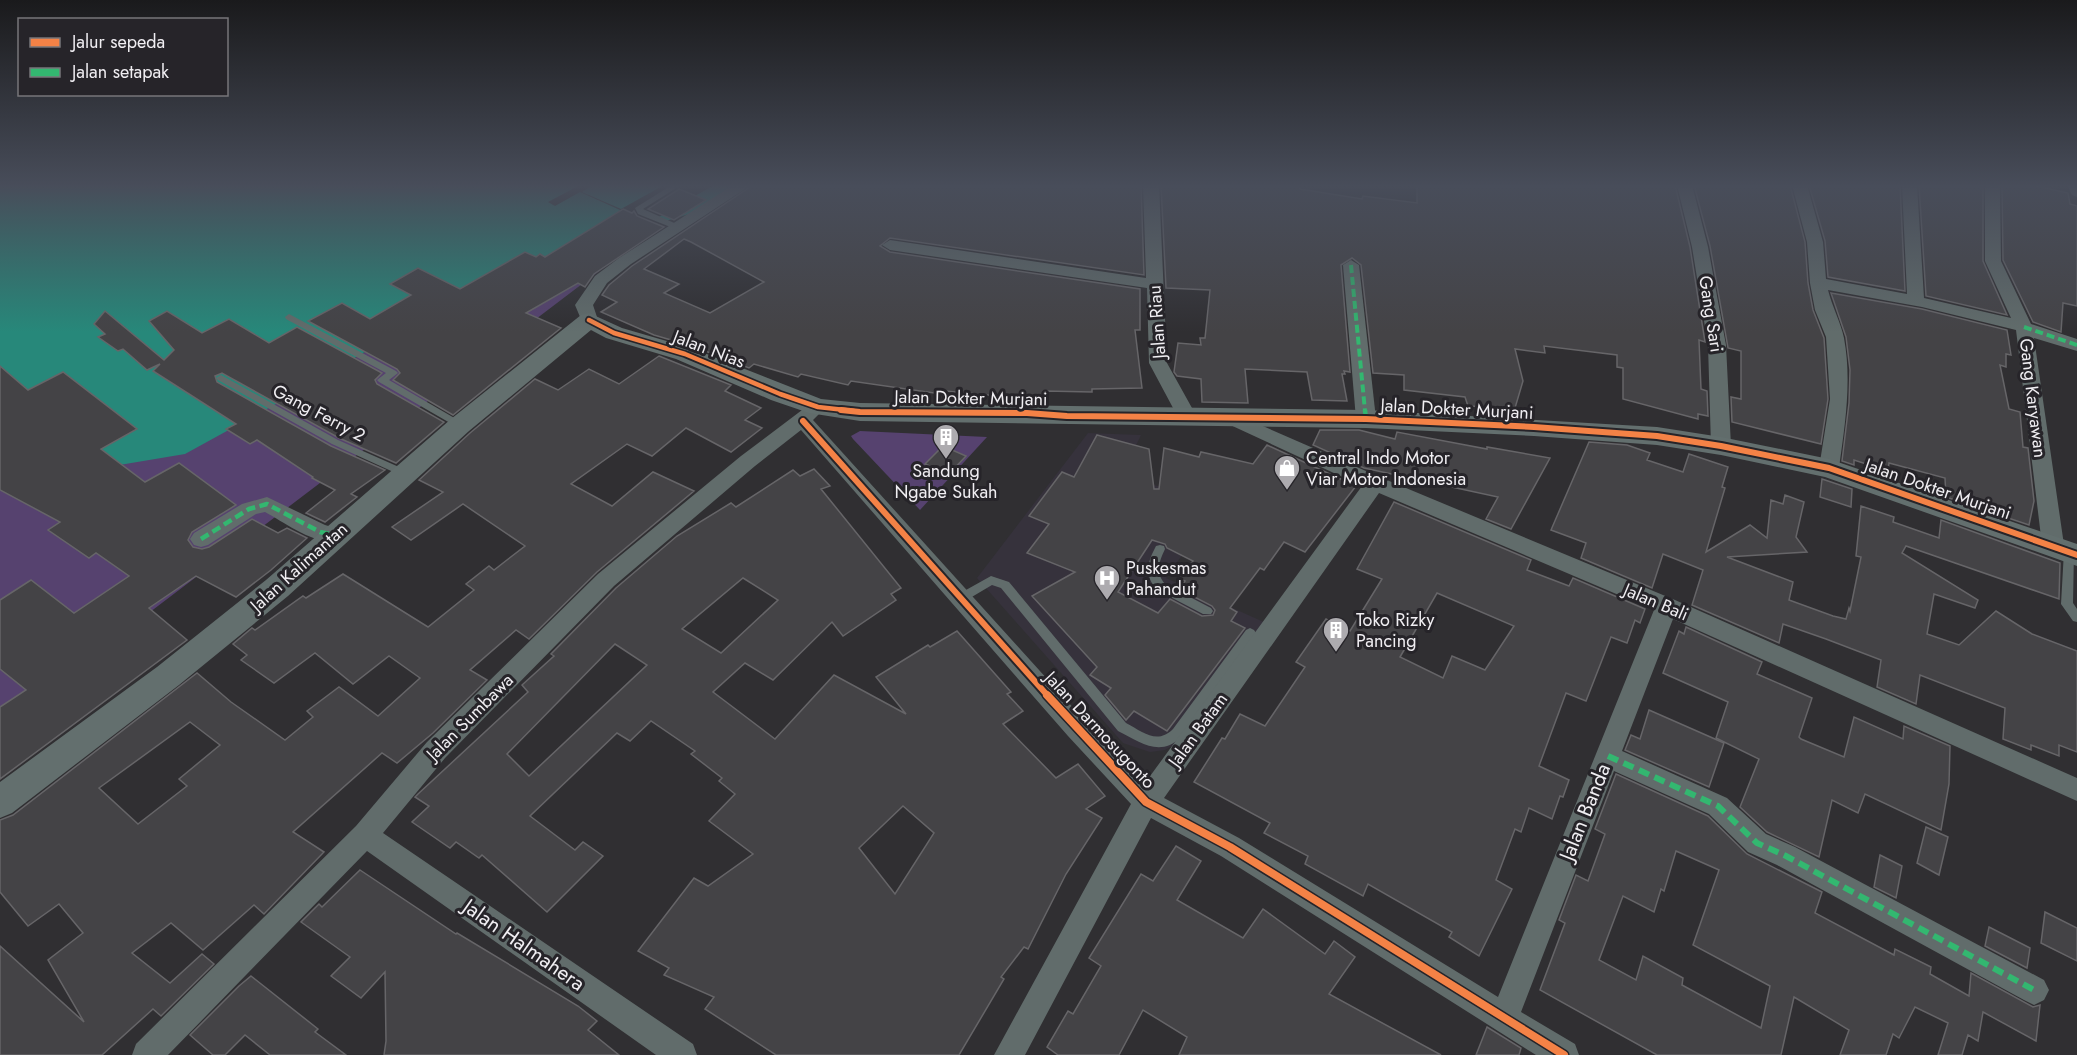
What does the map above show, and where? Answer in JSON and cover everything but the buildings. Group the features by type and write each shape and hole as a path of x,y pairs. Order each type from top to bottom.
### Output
{"street":[{"path":"589,320 584,305 601,280 625,261 668,234"},
{"name":"Jalan Riau","path":"1152,234 1158,363 1187,417"},
{"name":"Gang Sari","path":"1697,234 1717,345 1722,446"},
{"path":"1813,234 1818,283 1824,310 1835,337 1839,399 1829,468"},
{"path":"1913,234 1916,300"},
{"name":"Gang Karyawan","path":"1993,234 1993,261 2024,327 2066,550"},
{"path":"890,245 1154,284"},
{"path":"1351,265 1366,419"},
{"path":"1818,283 1916,300 2024,327 2077,345"},
{"name":"Jalan Nias","path":"589,320 614,333 685,354 780,394 810,414"},
{"name":"Jalan Kalimantan","path":"0,802 168,676 277,588 460,424 589,320"},
{"name":"Jalan Dokter Murjani","path":"810,414 860,412 1233,419 1366,419 1657,436 1722,446 1829,468 2066,550"},
{"name":"Jalan Darmosugonto","path":"810,414 961,598 1146,802 1230,847 1563,1055"},
{"name":"Jalan Sumbawa","path":"147,1055 366,835 436,750 606,580 748,461 810,414"},
{"name":"Jalan Bali","path":"1233,419 1375,483 1667,606 2077,790"},
{"name":"Jalan Batam","path":"1009,1055 1146,802 1254,634 1375,483"},
{"path":"201,539 249,509 267,504 320,532 335,535"},
{"name":"Jalan Banda","path":"1504,1018 1667,606"},
{"path":"1608,756 1718,806 1757,843 1796,861 2034,990"},
{"name":"Jalan Halmahera","path":"366,835 682,1055"}],"lane":[{"path":"289,316 393,373 382,380 460,424"},
{"name":"Gang Ferry 2","path":"221,378 335,442 404,473"},
{"path":"1161,549 1153,562 1152,574 1155,581 1161,587 1208,611"},
{"path":"2066,550 2067,604 2077,618"},
{"path":"961,598 991,580 1005,585 1115,720 1122,727 1148,740 1160,743 1170,740 1177,733 1254,634"}],"shaded area":[{"path":"0,234 622,234 500,271 303,389 185,454 0,485"},
{"path":"621,234 648,234 0,726 0,485 303,389 500,271"},
{"path":"860,431 987,437 920,510 853,439 851,436"},
{"name":"Puskesmas Pahandut","path":"1088,433 1141,435 1121,477 1220,501 1166,578 1266,623 1177,743 1165,750 1150,752 1123,743 977,578"}],"marked path":[{"path":"1351,265 1366,419"},
{"path":"2024,327 2077,345"},
{"path":"201,539 249,509 267,504 320,532 335,535"},
{"path":"1608,756 1718,806 1757,843 1786,856 2034,990"}],"cycle path":[{"path":"589,320 614,333 685,354 780,394 818,407 860,412 1366,419 1534,427 1657,436 1721,446 1829,468 2077,555"},
{"path":"803,421 1077,729 1146,802 1230,847 1564,1055"}],"place":[{"name":"Sandung Ngabe Sukah","path":"946,460"},
{"name":"Central Indo Motor Viar Motor Indonesia","path":"1287,491"},
{"name":"Puskesmas Pahandut","path":"1107,601"},
{"name":"Toko Rizky Pancing","path":"1336,653"}]}
